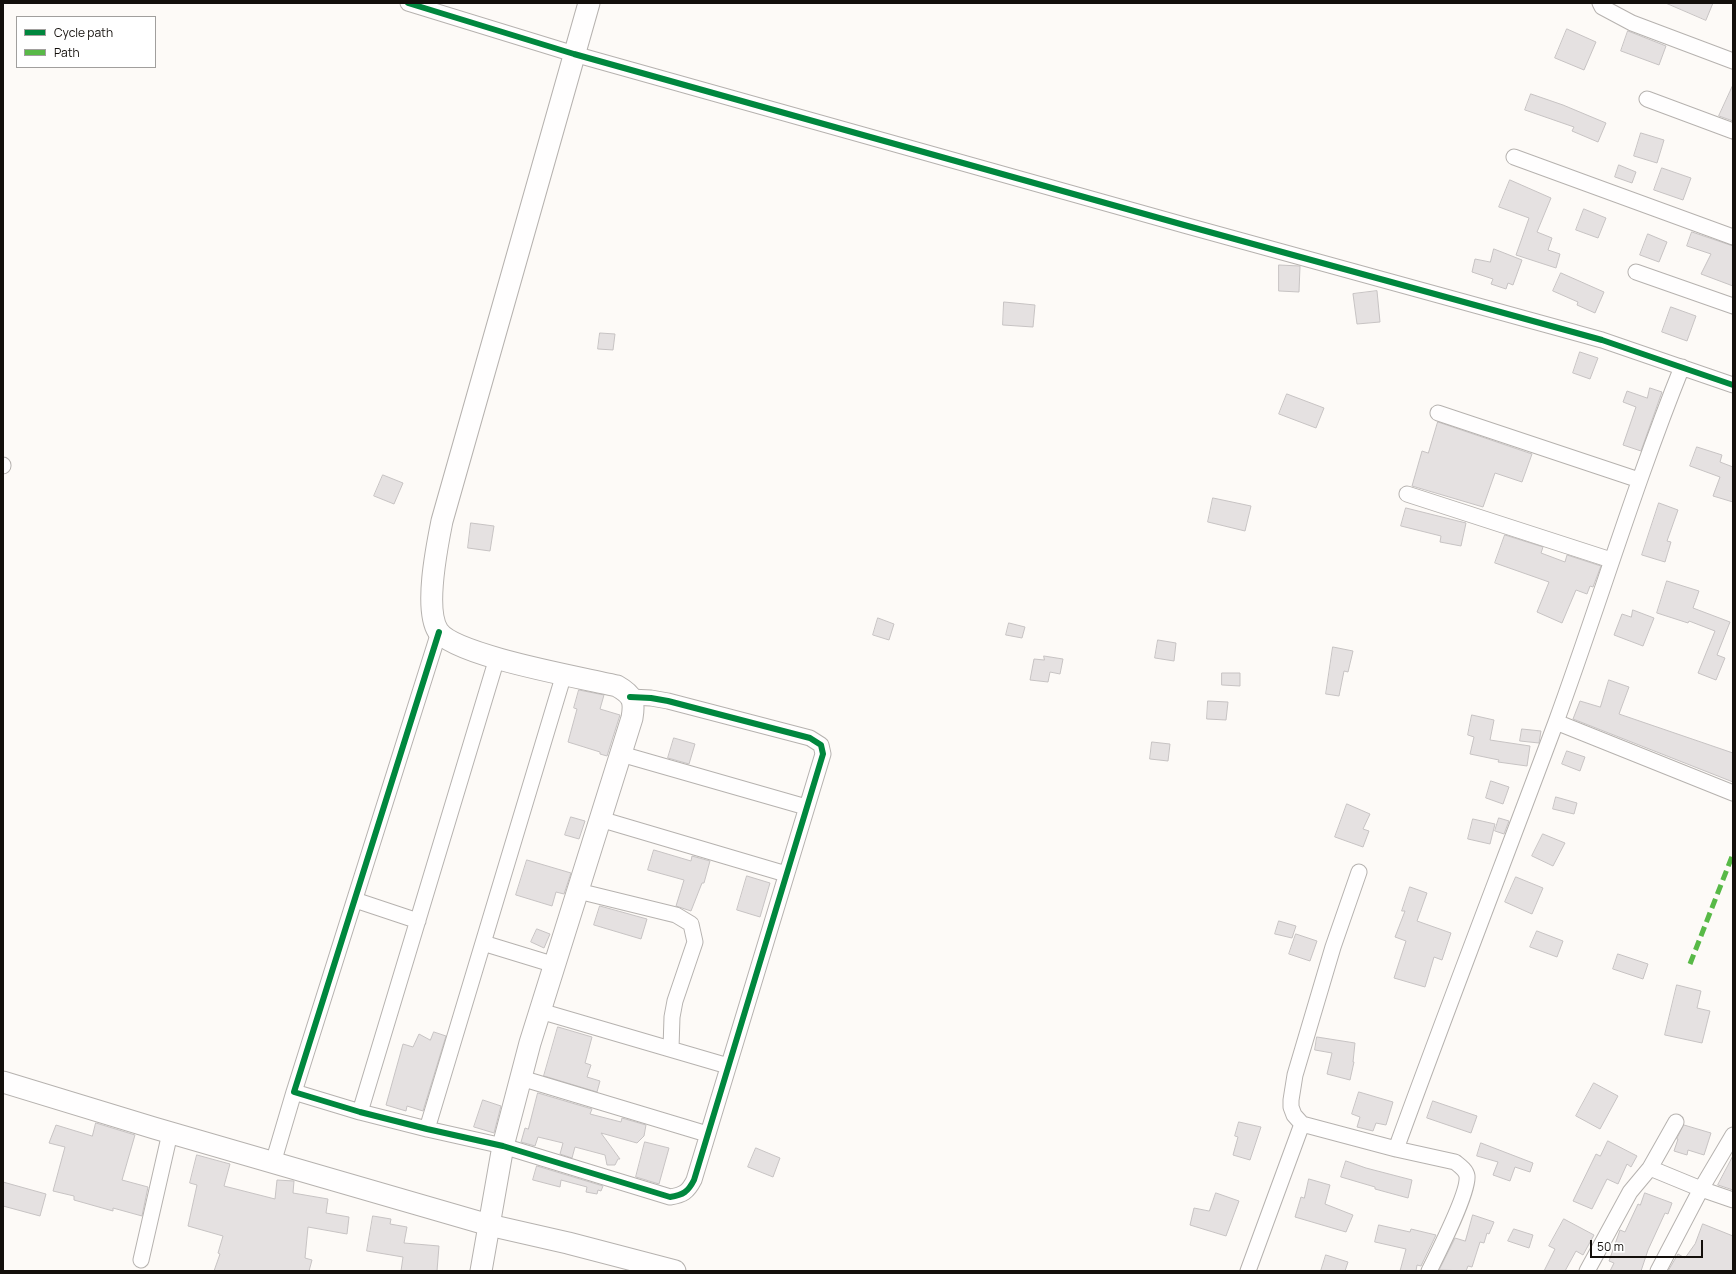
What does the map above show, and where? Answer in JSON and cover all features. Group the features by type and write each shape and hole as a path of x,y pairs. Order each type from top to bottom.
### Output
{"street":[{"path":"408,3 574,54 1184,226 1602,340 1733,385"},
{"path":"481,1271 503,1146 521,1078 554,965 632,718 634,705 627,692 617,686 470,651 451,642 439,632 433,619 433,564 442,521 589,3"},
{"path":"1600,3 1602,7 1632,23 1733,61"},
{"path":"1647,99 1733,132"},
{"path":"1514,157 1733,237"},
{"path":"1636,272 1733,306"},
{"path":"1396,1149 1460,973 1556,722 1639,480 1682,367"},
{"path":"1438,413 1639,480"},
{"path":"1407,494 1611,560"},
{"path":"273,1163 439,632"},
{"path":"360,1112 497,658"},
{"path":"427,1129 564,674"},
{"path":"294,1092 360,1112 503,1146 670,1197 680,1195 688,1191 694,1180 823,754 821,745 810,738 668,701 651,698 630,697"},
{"path":"1556,722 1733,793"},
{"path":"620,754 806,807"},
{"path":"600,819 786,874"},
{"path":"1359,872 1333,947 1295,1074 1291,1107 1294,1115 1302,1124 1396,1149 1455,1162 1462,1167 1466,1174 1466,1191 1429,1271"},
{"path":"578,891 676,915 691,924 695,942 675,1001 672,1017 671,1048"},
{"path":"355,900 418,921"},
{"path":"483,943 554,965"},
{"path":"540,1011 671,1048 728,1066"},
{"path":"521,1078 707,1134"},
{"path":"3,1082 170,1133 489,1225 568,1243 675,1271"},
{"path":"1587,1271 1630,1192 1650,1168 1676,1122"},
{"path":"1248,1271 1302,1124"},
{"path":"141,1260 170,1133"},
{"path":"1658,1271 1701,1189 1733,1135"},
{"path":"1650,1168 1701,1189 1733,1200"}],"building":[{"path":"1666,3 1713,3 1706,20"},
{"path":"1567,29 1596,42 1584,70 1555,58"},
{"path":"1628,31 1666,46 1659,65 1621,51"},
{"path":"1733,85 1733,121 1719,116"},
{"path":"1531,94 1563,105 1606,123 1598,142 1572,131 1574,127 1525,110"},
{"path":"1641,133 1664,140 1657,163 1634,156"},
{"path":"1619,165 1636,172 1632,183 1615,177"},
{"path":"1662,168 1691,178 1683,200 1654,190"},
{"path":"1510,180 1551,198 1537,232 1552,238 1548,250 1560,254 1556,268 1516,255 1529,218 1499,207"},
{"path":"1584,209 1606,218 1598,238 1576,230"},
{"path":"1692,232 1733,246 1733,286 1701,274 1711,254 1687,246"},
{"path":"1648,234 1667,242 1659,262 1640,255"},
{"path":"1494,249 1522,260 1513,285 1508,283 1506,289 1491,284 1493,279 1472,272 1475,259 1490,262"},
{"path":"1279,265 1300,266 1299,292 1279,291"},
{"path":"1561,273 1604,292 1595,313 1577,305 1578,302 1553,291"},
{"path":"1377,291 1380,322 1357,324 1353,294"},
{"path":"1004,302 1035,305 1033,327 1003,325"},
{"path":"1671,307 1696,316 1687,341 1662,332"},
{"path":"600,333 615,334 613,350 598,349"},
{"path":"1580,352 1598,358 1590,379 1573,373"},
{"path":"1650,388 1662,392 1641,451 1623,445 1636,407 1623,402 1627,391 1647,398"},
{"path":"1287,394 1324,408 1316,428 1279,414"},
{"path":"1438,422 1532,454 1522,482 1495,473 1483,507 1412,486 1422,451 1428,453"},
{"path":"1697,447 1722,455 1720,462 1733,467 1733,502 1713,496 1720,477 1690,466"},
{"path":"383,475 403,483 394,504 374,496"},
{"path":"1213,498 1251,506 1245,531 1208,522"},
{"path":"1659,503 1678,510 1667,541 1671,542 1665,562 1642,555"},
{"path":"1406,508 1466,523 1461,546 1440,542 1441,536 1401,526"},
{"path":"471,523 494,526 490,551 468,548"},
{"path":"1505,535 1543,547 1541,553 1565,562 1567,555 1601,566 1593,587 1590,586 1587,594 1576,590 1562,623 1537,612 1549,582 1495,563"},
{"path":"1667,581 1699,591 1693,608 1730,622 1717,655 1725,658 1716,680 1698,673 1715,631 1689,621 1688,623 1657,613"},
{"path":"1633,610 1654,618 1643,646 1614,635 1622,614 1631,617"},
{"path":"878,618 894,624 889,640 873,635"},
{"path":"1009,623 1025,627 1022,638 1006,635"},
{"path":"1158,640 1176,643 1174,661 1155,658"},
{"path":"1333,647 1353,651 1348,672 1344,671 1339,696 1326,694"},
{"path":"1044,656 1063,659 1060,674 1050,672 1048,682 1030,680 1034,659 1044,660"},
{"path":"1222,673 1240,673 1240,686 1222,685"},
{"path":"1609,680 1629,687 1619,714 1733,753 1733,782 1573,719 1580,701 1600,707"},
{"path":"579,690 604,695 600,709 620,715 607,756 600,754 600,752 568,742 577,709 574,708"},
{"path":"1208,701 1228,702 1226,720 1207,719"},
{"path":"1472,715 1494,720 1490,740 1530,746 1527,766 1498,762 1499,760 1470,754 1474,737 1468,735"},
{"path":"1522,729 1541,731 1539,743 1520,741"},
{"path":"674,738 695,744 689,764 668,758"},
{"path":"1152,742 1170,744 1168,761 1150,759"},
{"path":"1567,751 1585,757 1580,771 1562,764"},
{"path":"1491,781 1509,787 1503,804 1486,798"},
{"path":"1556,797 1577,803 1574,814 1553,809"},
{"path":"1347,804 1370,814 1363,829 1369,831 1363,847 1335,837"},
{"path":"571,817 585,821 579,839 565,835"},
{"path":"1499,818 1509,821 1504,834 1495,831"},
{"path":"1473,819 1495,824 1490,844 1468,839"},
{"path":"1543,834 1565,843 1553,866 1532,856"},
{"path":"654,850 691,861 692,856 710,861 704,883 702,883 691,911 676,906 684,880 648,870"},
{"path":"527,860 571,873 564,894 556,892 552,906 516,895"},
{"path":"747,876 770,883 760,917 737,910"},
{"path":"1516,877 1543,888 1532,914 1505,902"},
{"path":"1410,887 1427,893 1417,921 1451,933 1442,960 1434,957 1425,987 1394,978 1406,941 1395,937 1405,911 1402,911"},
{"path":"600,906 647,919 641,939 594,925"},
{"path":"1279,921 1296,926 1292,938 1275,934"},
{"path":"537,929 550,934 544,948 531,942"},
{"path":"1537,931 1563,941 1557,957 1530,947"},
{"path":"1296,934 1317,941 1310,961 1289,954"},
{"path":"1618,954 1648,964 1643,979 1613,969"},
{"path":"1677,985 1701,991 1697,1008 1710,1011 1702,1043 1665,1035"},
{"path":"558,1027 592,1037 585,1063 591,1065 587,1077 600,1081 597,1092 544,1076"},
{"path":"434,1032 446,1036 423,1111 407,1106 406,1111 386,1105 403,1044 413,1047 419,1034 430,1040"},
{"path":"1317,1037 1355,1043 1354,1062 1350,1080 1327,1074 1332,1053 1315,1050"},
{"path":"1594,1083 1618,1096 1600,1129 1576,1116"},
{"path":"1359,1092 1393,1102 1386,1125 1376,1123 1373,1131 1357,1127 1360,1117 1352,1114"},
{"path":"538,1093 592,1109 590,1114 621,1122 622,1118 646,1125 644,1136 637,1143 601,1133 620,1159 618,1159 615,1165 607,1165 605,1155 575,1147 572,1158 560,1154 563,1143 538,1137 535,1146 521,1142 525,1128 528,1129"},
{"path":"483,1100 501,1106 494,1133 474,1127"},
{"path":"1433,1101 1477,1116 1471,1133 1427,1118"},
{"path":"1239,1122 1261,1127 1250,1160 1233,1155 1238,1137 1235,1136"},
{"path":"96,1123 135,1135 122,1180 148,1187 142,1216 113,1208 113,1211 74,1200 74,1196 53,1191 65,1147 49,1143 56,1125 92,1136"},
{"path":"1684,1125 1711,1133 1704,1155 1688,1150 1687,1155 1674,1151 1677,1139"},
{"path":"1608,1141 1637,1156 1631,1167 1627,1164 1618,1184 1607,1179 1592,1209 1573,1201 1596,1154 1600,1156"},
{"path":"645,1142 669,1148 659,1184 636,1177"},
{"path":"1481,1143 1533,1163 1530,1172 1515,1167 1510,1181 1493,1175 1498,1162 1477,1156"},
{"path":"756,1148 780,1158 773,1177 748,1167"},
{"path":"197,1155 230,1164 224,1186 275,1199 277,1180 294,1181 293,1193 328,1199 326,1213 349,1217 347,1234 308,1227 305,1258 312,1260 309,1271 214,1271 220,1254 218,1253 223,1236 188,1226 197,1185 190,1183"},
{"path":"1733,1156 1733,1190 1718,1185"},
{"path":"1346,1161 1412,1180 1408,1198 1375,1189 1375,1187 1341,1177"},
{"path":"537,1166 603,1186 601,1191 598,1190 597,1194 586,1192 587,1187 561,1180 560,1187 533,1180"},
{"path":"1309,1179 1330,1185 1325,1204 1353,1215 1346,1232 1295,1217 1301,1197 1304,1198"},
{"path":"3,1182 46,1194 40,1216 3,1206"},
{"path":"1216,1193 1239,1201 1226,1236 1190,1225 1194,1208 1209,1211"},
{"path":"1645,1193 1672,1203 1668,1214 1665,1213 1648,1250 1641,1271 1610,1271 1614,1263 1609,1261 1620,1230 1625,1232 1638,1204 1640,1205"},
{"path":"1473,1215 1494,1222 1489,1234 1487,1233 1484,1243 1480,1242 1472,1267 1468,1266 1466,1271 1439,1270 1455,1238 1465,1241"},
{"path":"373,1216 391,1219 390,1224 407,1227 404,1243 439,1246 437,1271 401,1271 403,1257 367,1251"},
{"path":"1564,1219 1594,1235 1583,1255 1576,1251 1565,1271 1544,1271 1555,1249 1549,1246"},
{"path":"1703,1224 1733,1236 1733,1271 1668,1271 1678,1254 1685,1258 1695,1244"},
{"path":"1379,1225 1410,1232 1411,1229 1436,1235 1421,1266 1417,1265 1416,1271 1400,1271 1406,1249 1375,1242"},
{"path":"1514,1229 1533,1235 1529,1248 1508,1241"},
{"path":"1326,1255 1348,1262 1345,1271 1321,1271"}],"marked path":[{"path":"1690,964 1733,854"}],"cycle path":[{"path":"408,3 574,54 1184,225 1602,340 1733,385"},
{"path":"439,632 294,1092 360,1112 503,1146 670,1197 685,1192 694,1180 823,754 821,745 810,738 668,701 651,698 630,697"}]}
